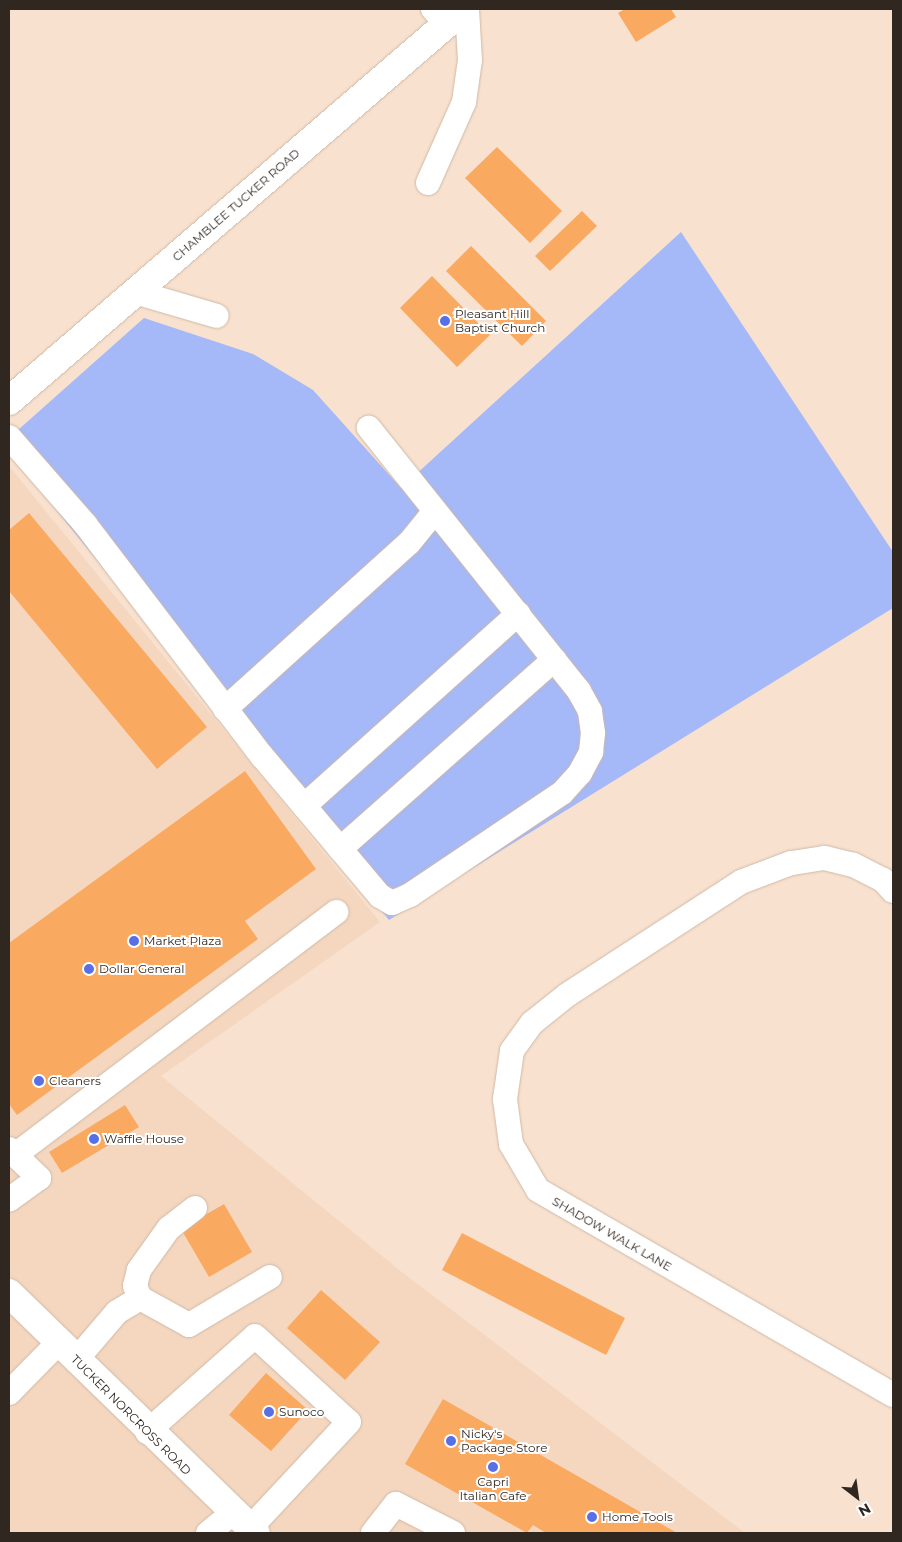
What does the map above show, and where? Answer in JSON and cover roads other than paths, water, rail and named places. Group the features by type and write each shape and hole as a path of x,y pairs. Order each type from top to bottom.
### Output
{"main road":[{"name":"CHAMBLEE TUCKER ROAD","path":"9,401 452,13"},
{"name":"TUCKER NORCROSS ROAD","path":"9,1293 147,1432 246,1525"}],"street":[{"path":"428,183 464,102 470,60 452,13"},
{"path":"135,292 217,316"},
{"path":"9,437 85,524 225,709 304,806 380,896 392,902 410,895 562,793 580,773 591,752 593,733 590,711 554,660 369,428"},
{"path":"225,709 409,543 435,511"},
{"path":"304,806 518,614"},
{"path":"340,849 554,660"},
{"name":"SHADOW WALK LANE","path":"893,890 883,880 853,865 824,858 791,862 741,882 566,995 532,1023 512,1051 505,1099 511,1144 538,1190 893,1395"},
{"path":"9,1200 40,1178 12,1152 336,912"},
{"path":"195,1208 170,1228 138,1270 135,1286 140,1298 189,1325 270,1277"},
{"path":"9,1393 67,1352 117,1312 140,1298"},
{"path":"147,1432 255,1336 349,1422 246,1525 208,1533"},
{"path":"373,1533 396,1504 453,1533"}],"place":[{"name":"Pleasant Hill Baptist Church","path":"445,321"},
{"name":"Market Plaza","path":"134,941"},
{"name":"Dollar General","path":"89,969"},
{"name":"Cleaners","path":"39,1081"},
{"name":"Waffle House","path":"94,1139"},
{"name":"Sunoco","path":"269,1412"},
{"name":"Nicky's Package Store","path":"451,1441"},
{"name":"Capri Italian Cafe","path":"493,1467"},
{"name":"Home Tools","path":"592,1517"}]}
